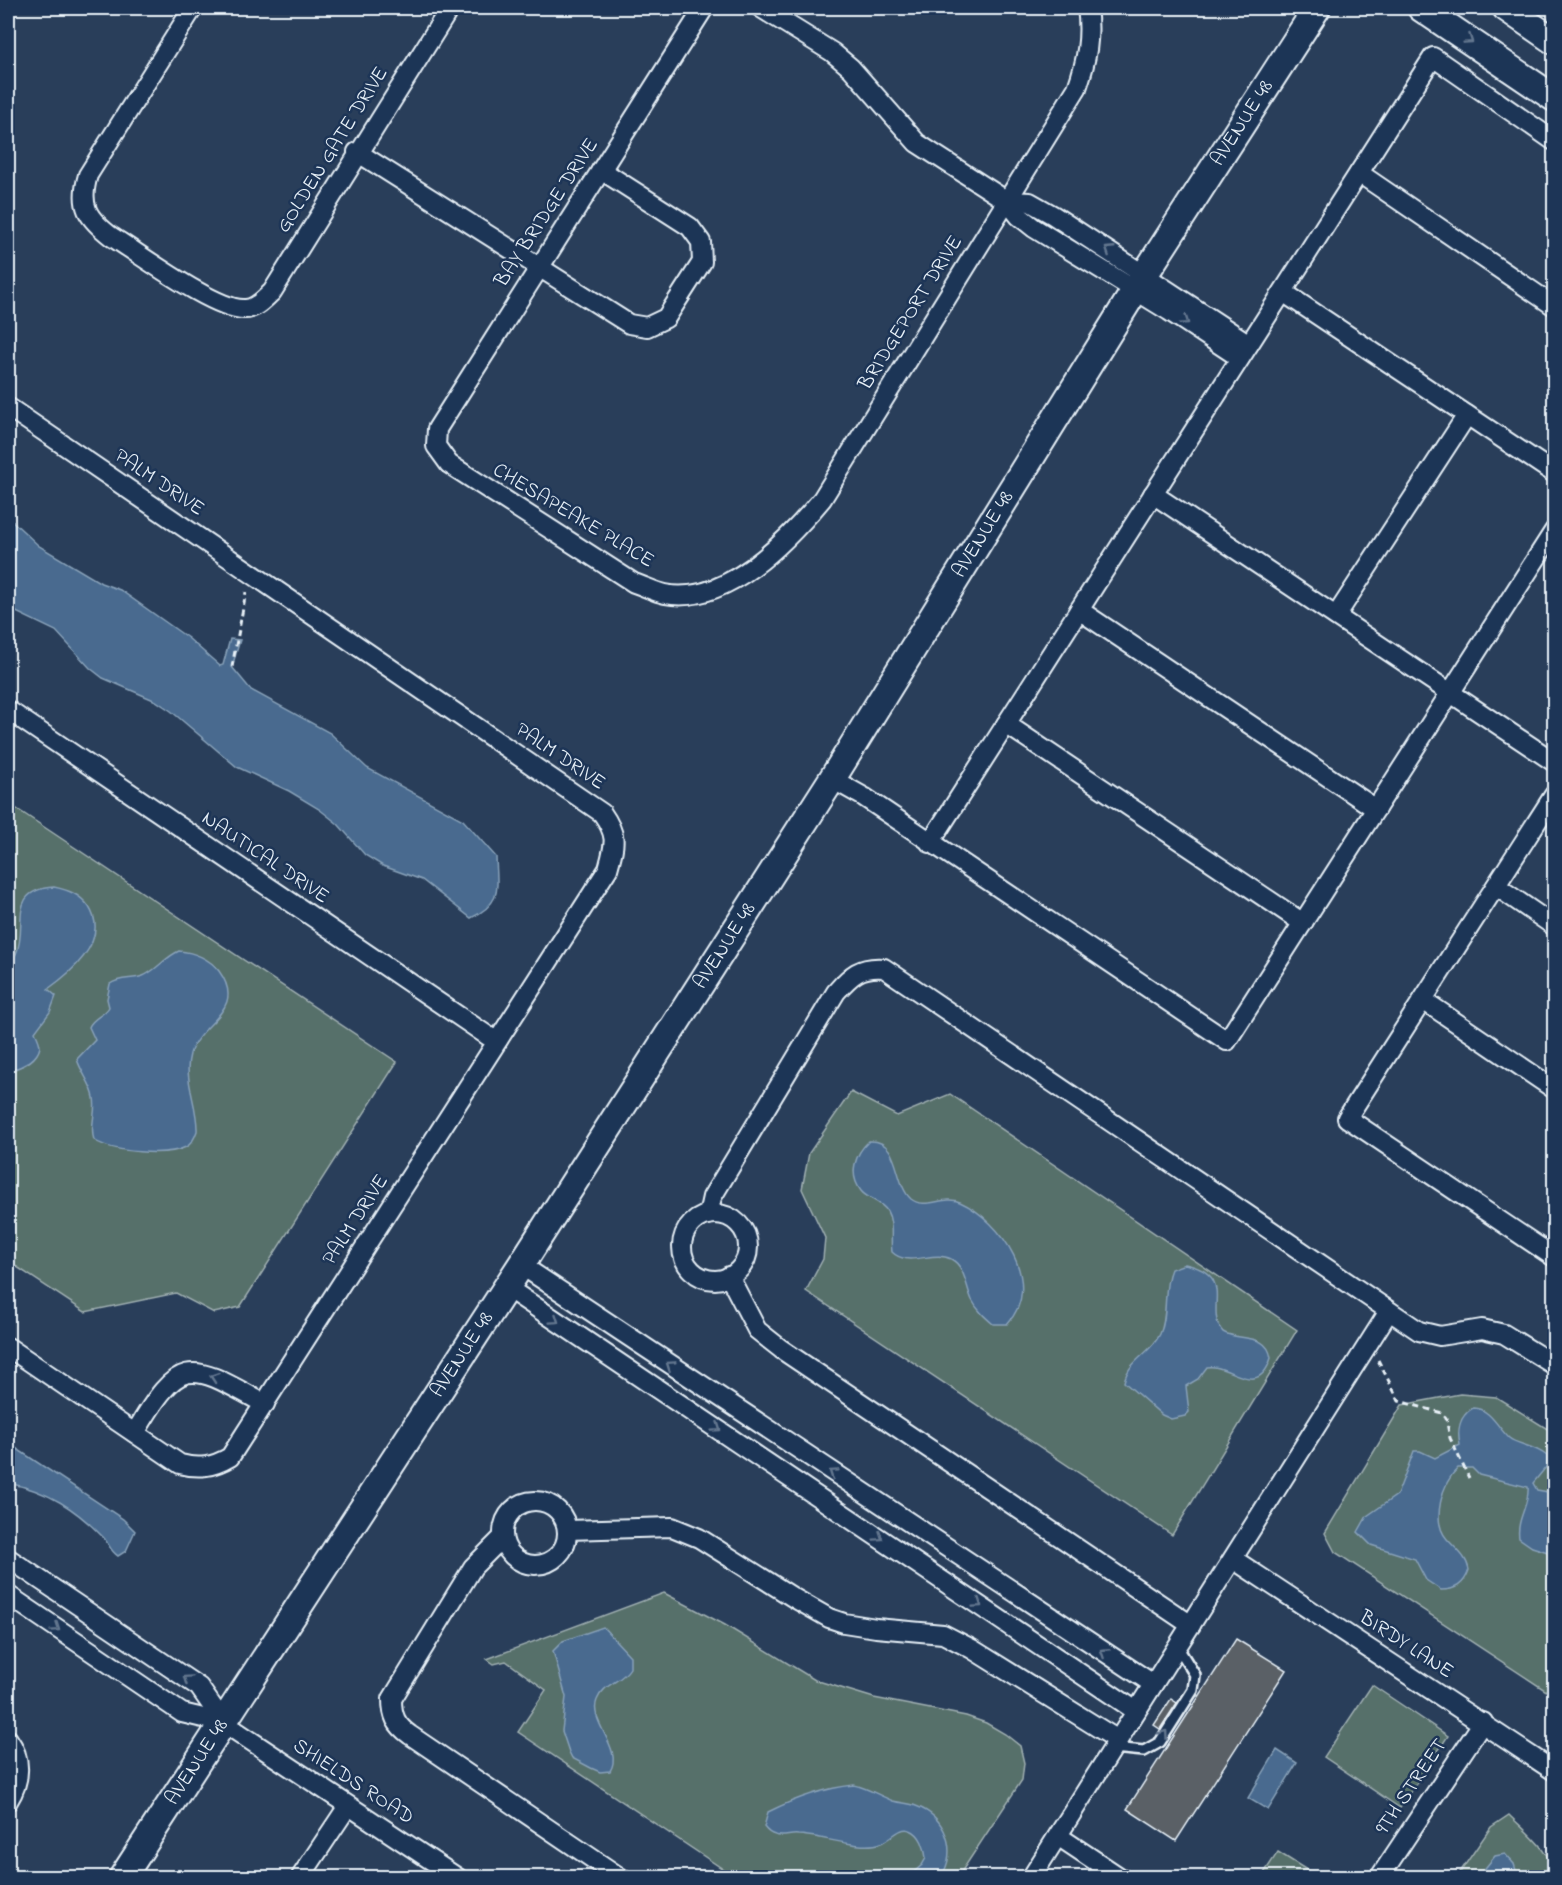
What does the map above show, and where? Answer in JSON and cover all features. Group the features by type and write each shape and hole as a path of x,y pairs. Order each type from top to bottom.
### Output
{"main road":[{"name":"AVENUE 48","path":"122,1878 521,1265 1146,283 1317,8"},
{"path":"1421,8 1554,98"},
{"path":"1506,8 1554,41"}],"street":[{"name":"GOLDEN GATE DRIVE","path":"193,8 88,175 82,192 84,207 96,225 112,237 220,304 248,309 259,304 272,292 450,8"},
{"name":"BAY BRIDGE DRIVE","path":"436,446 437,429 448,408 704,8"},
{"path":"760,8 831,52 851,68 917,143 1007,201 1018,216 1042,233 1146,283 1169,311 1244,351"},
{"name":"BRIDGEPORT DRIVE","path":"701,593 734,580 758,562 795,532 822,499 1077,88 1086,63 1090,29 1087,8"},
{"path":"930,843 1433,57 1554,141"},
{"path":"357,153 629,324 647,327 666,318 702,262 701,242 690,227 601,170"},
{"path":"1359,172 1554,306"},
{"path":"1007,201 1030,202 1053,214 1146,283 1244,351"},
{"path":"1042,233 1053,214"},
{"path":"1283,292 1554,474"},
{"name":"PALM DRIVE","path":"8,407 602,813 611,825 615,842 608,869 230,1457 205,1467 180,1464 8,1347"},
{"path":"1336,616 1467,415"},
{"name":"CHESAPEAKE PLACE","path":"436,446 449,464 634,583 666,594 701,593"},
{"path":"1153,494 1554,762"},
{"path":"832,778 1227,1041 1554,531"},
{"path":"1079,610 1376,809"},
{"name":"NAUTICAL DRIVE","path":"8,711 488,1036 498,1040"},
{"path":"1006,724 1303,923"},
{"path":"1554,795 1347,1118 1554,1257"},
{"path":"1496,886 1554,926"},
{"path":"708,1215 712,1197 836,992 853,972 870,967 884,968 1419,1331 1440,1336 1482,1329 1504,1335 1554,1365"},
{"path":"1423,1000 1554,1089"},
{"path":"708,1215 729,1217 744,1231 747,1252 744,1262 729,1276 708,1279 689,1267 684,1257 682,1247 689,1226 708,1215"},
{"path":"521,1265 1153,1684"},
{"path":"729,1276 757,1330 781,1349 1191,1624"},
{"path":"506,1287 1136,1711"},
{"path":"1031,1878 1389,1311"},
{"path":"135,1433 169,1383 180,1376 191,1373 216,1376 265,1404"},
{"path":"531,1501 551,1505 564,1520 567,1530 561,1551 554,1559 533,1565 512,1557 502,1538 503,1527 513,1509 531,1501"},
{"path":"567,1530 672,1527 699,1539 829,1618 876,1628 943,1634 972,1649 1115,1744"},
{"path":"502,1538 473,1567 392,1699 392,1714 400,1728 621,1878"},
{"name":"SHIELDS ROAD","path":"8,1558 199,1687 224,1723"},
{"name":"BIRDY LANE","path":"1233,1559 1554,1771"},
{"name":"SHIELDS ROAD","path":"8,1595 182,1713 224,1723 458,1878"},
{"name":"9TH STREET","path":"1379,1878 1483,1722"},
{"path":"8,1739 15,1749 19,1763 14,1791 8,1801"},
{"path":"300,1878 348,1806"},
{"path":"1058,1836 1121,1878"}],"lane":[{"path":"1115,1744 1144,1751 1160,1742 1193,1690 1195,1675 1178,1646"}],"path":[{"path":"232,667 249,572"},
{"path":"1369,1342 1399,1401 1442,1413 1446,1418 1454,1448 1469,1478"}],"green space":[{"path":"8,803 397,1062 240,1307 214,1313 176,1293 85,1312 8,1261"},
{"path":"851,1092 897,1116 950,1094 1297,1330 1172,1535 806,1291 823,1259 825,1238 802,1189 809,1153"},
{"path":"1460,1394 1496,1397 1554,1433 1554,1696 1335,1552 1325,1533 1402,1405"},
{"path":"664,1593 725,1625 815,1680 874,1698 966,1716 986,1723 1020,1746 1024,1763 1022,1780 958,1877 735,1877 518,1732 546,1690 506,1661 494,1664 487,1659"},
{"path":"1372,1685 1448,1736 1400,1808 1324,1757"},
{"path":"1509,1815 1544,1851 1553,1868 1554,1877 1456,1878 1491,1827"},
{"path":"1278,1852 1318,1877 1262,1876"}],"water":[{"path":"8,517 39,546 101,583 120,590 188,638 220,666 223,665 230,639 240,640 232,667 251,690 330,733 367,768 463,820 496,857 496,894 489,906 471,918 422,880 383,866 365,855 338,824 319,809 289,791 237,767 156,701 103,678 90,668 56,631 8,608"},
{"path":"54,887 73,893 89,907 94,919 95,931 92,943 77,964 48,989 56,996 50,1012 35,1032 40,1045 38,1052 27,1063 8,1071 8,966 16,954 19,943 24,902 29,895 39,890"},
{"path":"179,951 201,957 211,963 219,971 226,985 228,996 219,1016 202,1033 190,1054 188,1073 197,1131 192,1142 186,1147 166,1152 139,1152 102,1144 94,1140 92,1130 94,1098 77,1059 95,1040 89,1027 109,1007 107,999 110,984 118,980 143,976"},
{"path":"869,1141 879,1142 887,1147 892,1154 905,1192 911,1199 922,1203 948,1200 960,1202 976,1211 1003,1238 1014,1255 1020,1273 1022,1291 1018,1308 1007,1324 993,1324 979,1310 972,1300 956,1262 936,1256 905,1259 892,1252 891,1226 887,1211 861,1191 855,1178 857,1158"},
{"path":"1185,1264 1201,1269 1210,1276 1215,1285 1218,1323 1223,1332 1259,1341 1264,1344 1271,1358 1259,1377 1242,1377 1216,1367 1207,1367 1198,1379 1186,1386 1189,1412 1185,1416 1171,1419 1162,1415 1124,1382 1130,1368 1151,1347 1160,1334 1171,1269"},
{"path":"1473,1408 1489,1415 1512,1440 1547,1456 1547,1466 1533,1483 1537,1490 1554,1493 1554,1554 1532,1547 1519,1538 1519,1524 1527,1499 1528,1487 1479,1475 1472,1468 1458,1468 1443,1492 1439,1513 1442,1531 1464,1557 1469,1570 1458,1586 1441,1590 1426,1580 1415,1559 1371,1545 1358,1532 1367,1516 1397,1495 1414,1451 1420,1451 1435,1458 1460,1445 1460,1424 1468,1411"},
{"path":"8,1443 123,1519 135,1531 126,1551 118,1556 115,1554 93,1527 60,1502 36,1491 8,1483"},
{"path":"603,1627 630,1656 630,1668 627,1673 604,1690 597,1700 597,1717 613,1754 610,1771 600,1772 572,1758 569,1752 562,1731 566,1697 553,1651 563,1641"},
{"path":"1277,1750 1297,1763 1268,1810 1248,1798"},
{"path":"854,1785 893,1801 916,1806 935,1818 942,1826 948,1846 946,1867 941,1877 908,1877 922,1865 926,1858 920,1838 910,1830 899,1831 881,1843 863,1845 807,1836 778,1836 770,1833 764,1827 768,1812 778,1807 821,1791"},
{"path":"1505,1854 1514,1864 1518,1877 1478,1877 1495,1856"}],"building":[{"path":"1236,1639 1286,1670 1176,1841 1127,1809"},
{"path":"1171,1699 1177,1703 1160,1729 1154,1725"}]}
